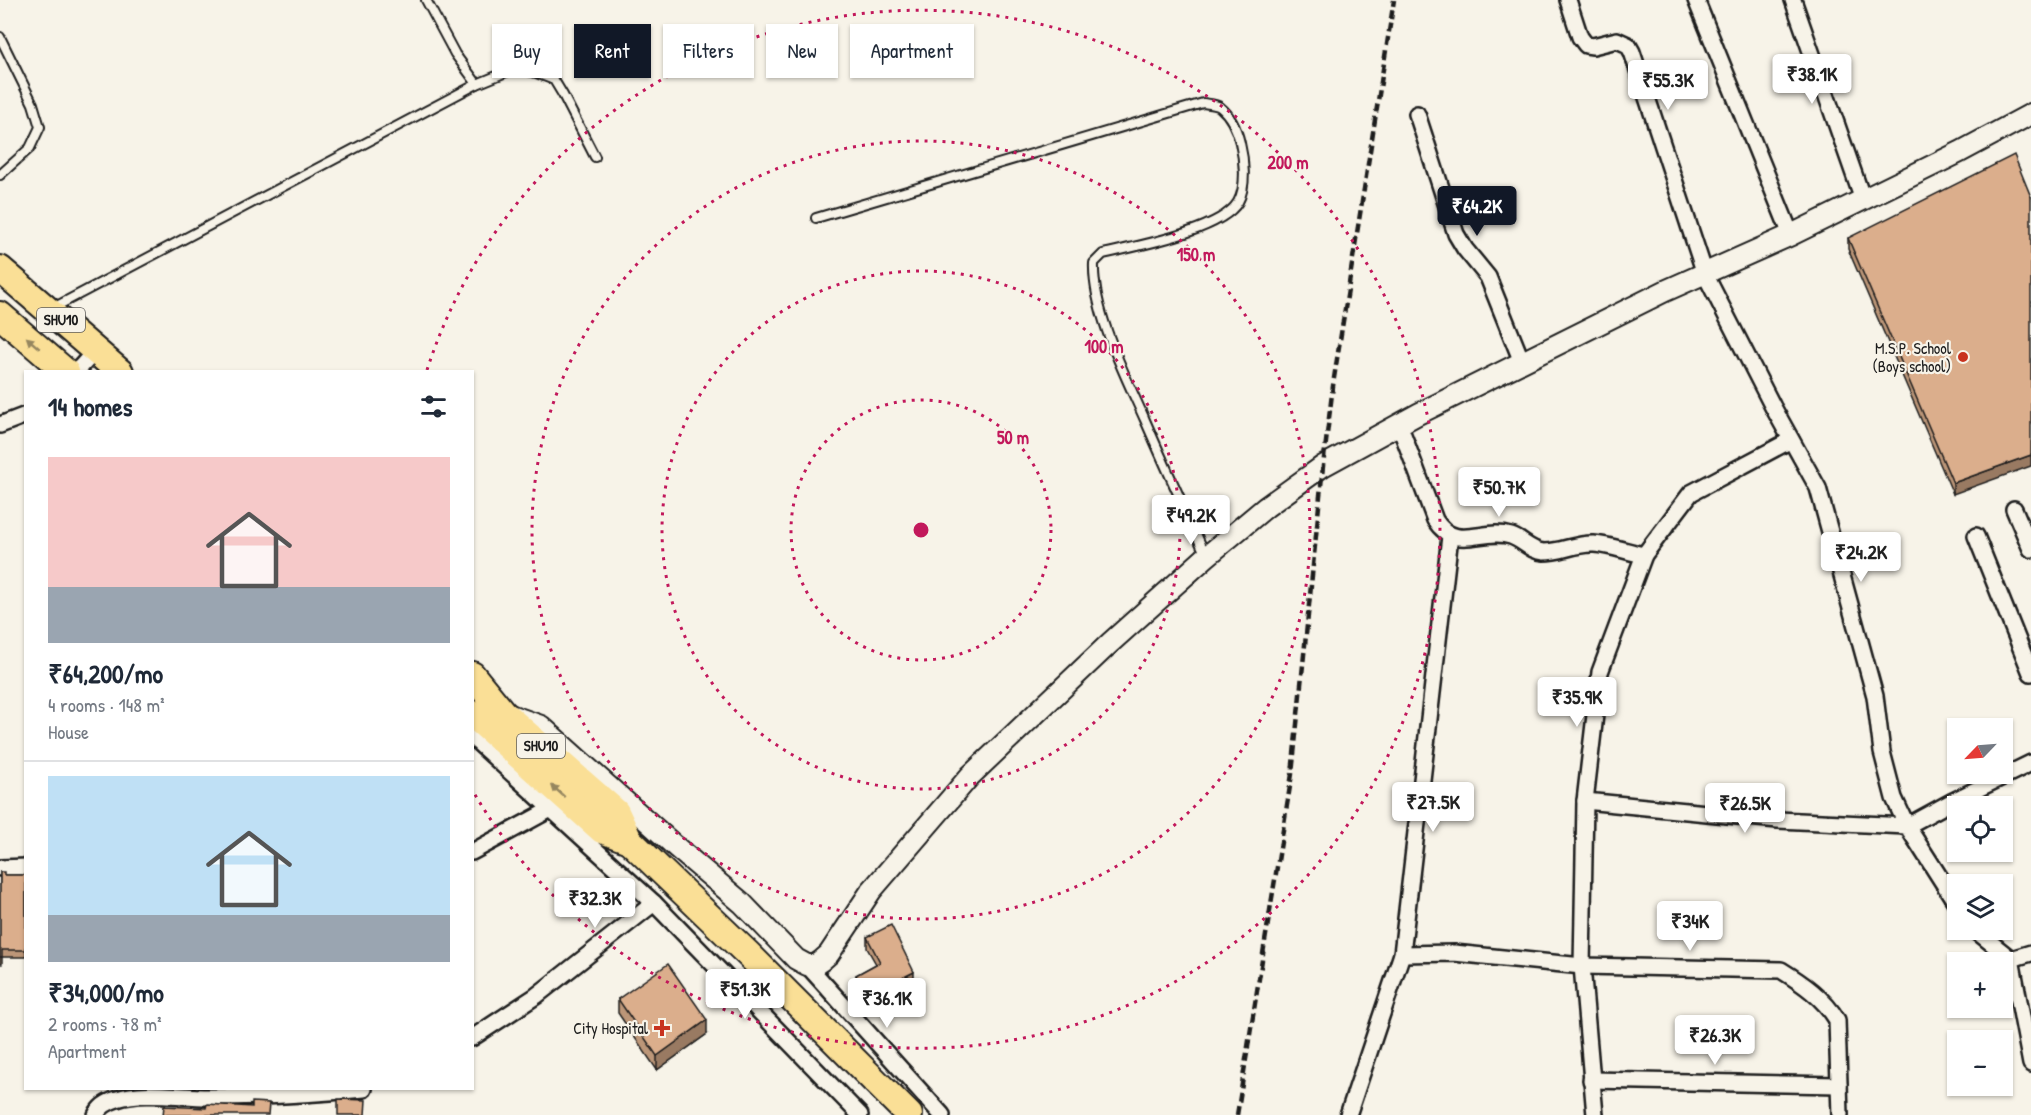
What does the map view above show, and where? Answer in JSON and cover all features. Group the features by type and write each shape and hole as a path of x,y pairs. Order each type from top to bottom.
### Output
{"main road":[{"name":"SHU10","path":"0,269 118,370"},
{"name":"SHU10","path":"0,315 64,370"},
{"name":"SHU10","path":"474,677 503,713 616,812 629,840 748,954 920,1109"},
{"name":"SHU10","path":"474,716 602,830 629,840"}],"street":[{"path":"1568,0 1580,37 1586,45 1593,46 1617,40 1628,45 1632,52 1705,274 1818,489 1875,696 1882,752 1893,798 1907,826 1947,889"},
{"path":"1698,0 1791,235"},
{"path":"1793,0 1863,200"},
{"path":"1417,114 1456,234 1488,277 1522,362"},
{"path":"807,965 815,965 829,954 871,891 970,776 1094,658 1206,557 1266,507 1323,466 1399,424 1522,362 1665,291 1863,200 2031,114"},
{"path":"78,370 96,350"},
{"path":"0,425 24,416"},
{"path":"1399,424 1435,520 1441,530 1450,536 1465,538 1500,534 1512,537 1531,549 1544,552 1596,544 1644,555"},
{"path":"1595,1115 1582,966 1585,801 1600,672 1644,555 1690,493 1791,440"},
{"path":"2014,510 2031,549"},
{"path":"1348,1115 1402,954 1450,536"},
{"path":"1976,536 2031,673"},
{"path":"503,713 541,726 742,903 796,959 807,965 920,1109 921,1115"},
{"path":"474,739 654,903 860,1115"},
{"path":"1585,801 1778,820 1907,826 2031,763"},
{"path":"474,851 551,809"},
{"path":"0,868 24,867"},
{"path":"474,1037 537,996 654,903"},
{"path":"1988,940 2003,952"},
{"path":"1402,954 1454,953 1582,966 1780,970 1800,982 1830,1008 1837,1020 1840,1115"},
{"path":"2013,958 2031,953"},
{"path":"2013,969 2031,1062"},
{"path":"1591,1080 1839,1084"},
{"path":"96,1115 102,1106 118,1098 150,1095 344,1090"},
{"path":"920,1109 942,1115"}],"lane":[{"path":"426,0 455,54 477,84"},
{"path":"0,37 33,104 40,127 30,148 0,175"},
{"path":"49,310 477,84 516,68 554,81 595,157"},
{"path":"816,218 1203,103 1219,106 1236,127 1242,149 1244,175 1238,202 1219,220 1196,230 1103,254 1094,263 1100,310 1128,381 1206,557"}],"building":[{"name":"M.S.P. School (Boys school)","path":"2014,155 2031,197 2031,455 1953,483 1848,238"},
{"path":"0,872 4,872 4,875 24,875 24,950 2,950 2,957 0,957"},
{"path":"891,925 914,972 866,996 856,975 880,962 867,937"},
{"path":"668,964 707,1020 657,1056 618,999"},
{"path":"338,1099 366,1100 365,1115 338,1115"},
{"path":"252,1102 269,1103 268,1115 163,1115 164,1106 206,1108 207,1104 252,1107"}],"railway":[{"path":"1237,1115 1292,774 1334,378 1394,0"}],"place":[{"name":"M.S.P. School (Boys school)","path":"1963,357"},
{"name":"City Hospital","path":"662,1028"}]}
